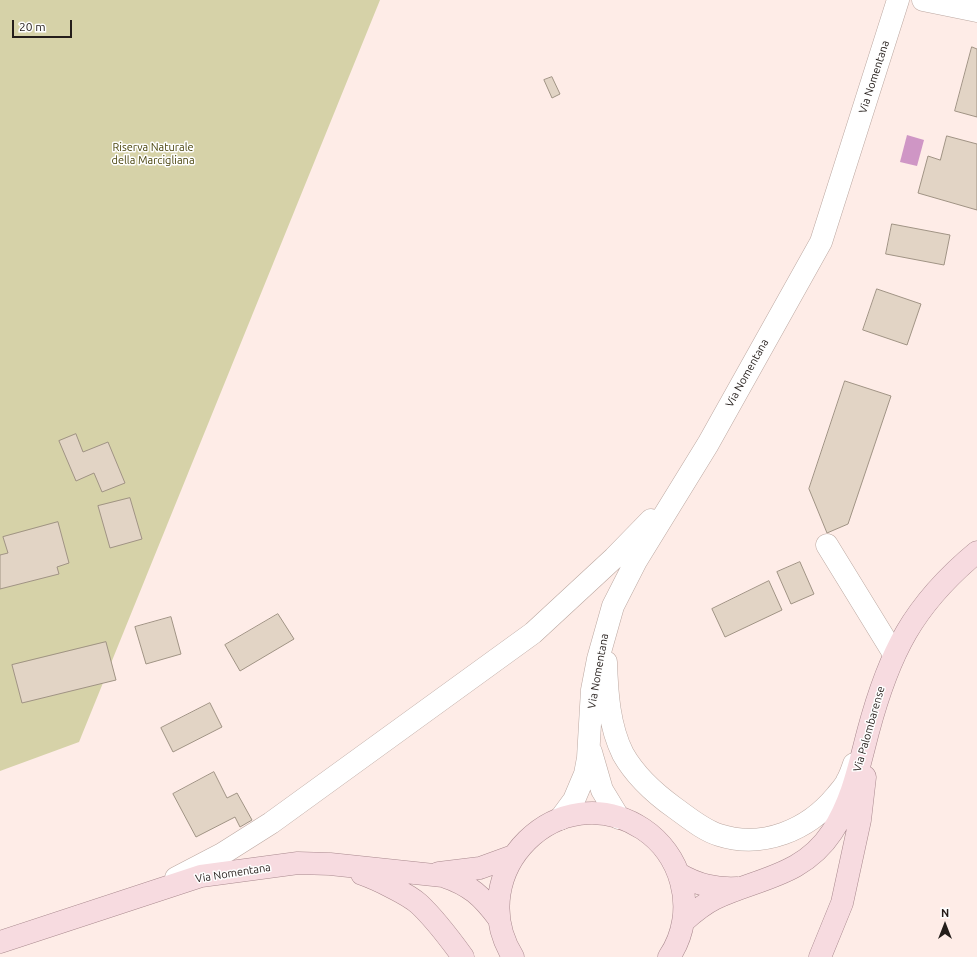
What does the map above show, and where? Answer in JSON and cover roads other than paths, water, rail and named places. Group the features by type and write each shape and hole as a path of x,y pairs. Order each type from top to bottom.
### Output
{"main road":[{"name":"Via Palombarense","path":"684,920 714,899 783,874 804,861 819,848 832,832 843,811 853,786 872,716 894,654 908,627 928,600 949,577 977,552"},
{"path":"820,957 842,904 858,828 872,716"},
{"path":"513,957 502,934 499,919 499,889 513,856 533,834 560,819 585,814 602,814 619,818 637,825 650,834 668,854 679,874 685,905 684,920 677,943 669,957"},
{"name":"Via Nomentana","path":"0,942 201,876 298,863 330,864 379,870 444,873 480,868 513,856"},
{"path":"330,864 374,878 418,903 439,925 463,957"},
{"name":"Via Nomentana","path":"427,873 458,881 473,889 487,903 499,919"},
{"name":"Via Palombarense","path":"679,874 689,880 711,887 722,888 748,886"}],"street":[{"name":"Via Nomentana","path":"560,819 580,787 588,758 592,690 606,626 613,606 636,561 708,444 821,242 898,0"},
{"path":"923,0 977,11"},
{"path":"138,897 191,871 271,823 533,633 614,558 648,522 677,488 708,444"},
{"path":"827,545 894,654"},
{"path":"606,626 606,679 610,712 614,732 623,753 644,784 660,798 701,826 717,834 747,839 774,837 792,831 807,823 821,811 847,782 872,716"},
{"name":"Via Nomentana","path":"590,739 592,757 602,790 619,818"}],"park label":[{"name":"Riserva Naturale della Marcigliana","path":"153,153"}]}
